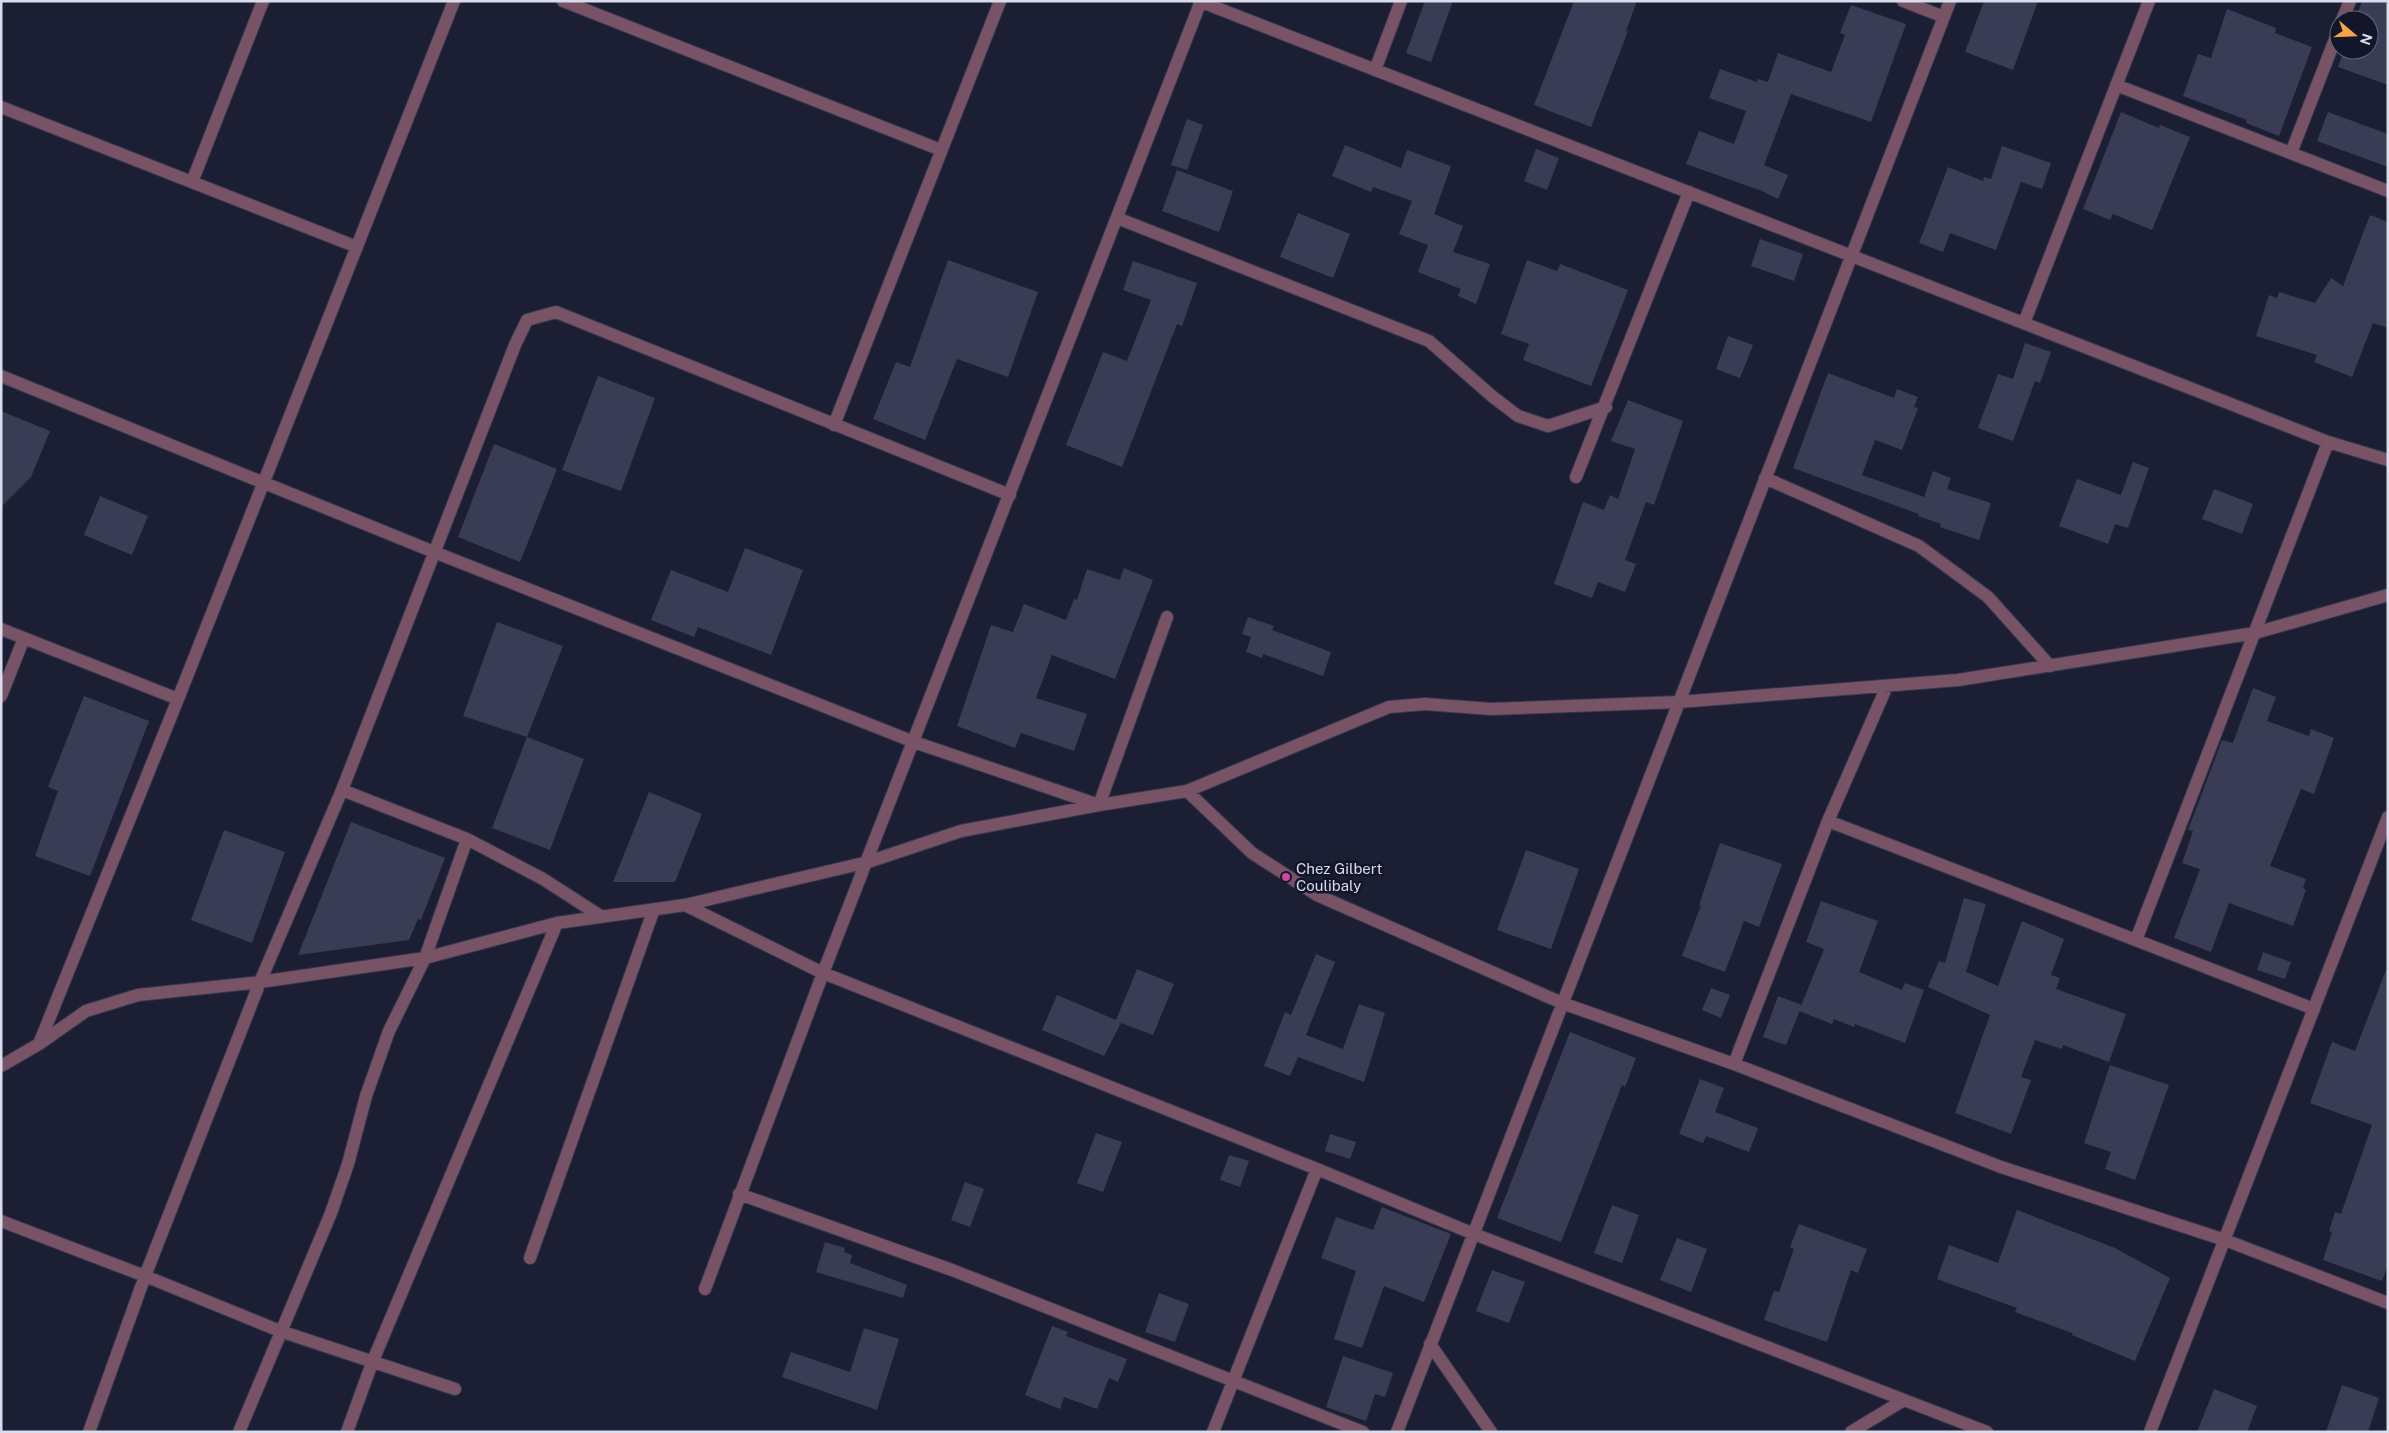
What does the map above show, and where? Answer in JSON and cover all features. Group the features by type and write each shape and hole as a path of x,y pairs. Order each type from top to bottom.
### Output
{"street":[{"path":"192,182 263,1"},
{"path":"39,1044 178,700 454,1"},
{"path":"563,1 941,150"},
{"path":"834,425 1000,1"},
{"path":"704,1290 823,972 868,862 1200,1 2328,442 2388,460"},
{"path":"1375,70 1401,1"},
{"path":"1903,1 1944,17"},
{"path":"1396,1432 1950,1"},
{"path":"2024,323 2149,1"},
{"path":"2291,153 2329,55"},
{"path":"2116,85 2388,191"},
{"path":"1,107 357,247"},
{"path":"1576,477 1606,407 1689,192"},
{"path":"1117,218 1429,340 1492,398 1518,416 1548,426 1606,407"},
{"path":"89,1432 145,1276 260,982 342,790 434,552 527,320 556,312 1010,495"},
{"path":"1,376 434,552 914,742 1099,805"},
{"path":"2136,940 2328,442"},
{"path":"1765,478 1919,546 1988,597 2050,666"},
{"path":"1,1066 39,1044 86,1011 138,995 260,982 425,958 557,923 685,905 868,862 961,831 1099,805 1187,791 1389,707 1425,704 1491,709 1679,702 1958,680 2254,633 2388,595"},
{"path":"1099,805 1167,617"},
{"path":"1,629 178,700"},
{"path":"1,696 24,638"},
{"path":"1734,1064 1828,821 1887,686"},
{"path":"342,790 467,839 543,879 602,916"},
{"path":"1187,791 1252,853 1317,895 1562,1003 1734,1064 2001,1167 2225,1240 2388,1303"},
{"path":"2150,1432 2388,817"},
{"path":"1828,821 2314,1009"},
{"path":"239,1432 331,1213 348,1164 366,1096 389,1031 425,958 467,839"},
{"path":"685,905 823,972 1317,1169 1474,1234 1986,1432"},
{"path":"530,1258 654,909"},
{"path":"347,1432 372,1363 557,923"},
{"path":"1214,1432 1317,1169"},
{"path":"739,1194 952,1270 1232,1382 1363,1432"},
{"path":"1,1221 145,1276 280,1331 455,1389"},
{"path":"1430,1344 1492,1432"},
{"path":"1851,1432 1904,1400"}],"building":[{"path":"1425,1 1453,1 1431,62 1406,53"},
{"path":"1574,1 1637,1 1626,31 1628,31 1591,127 1534,105"},
{"path":"1984,1 2038,1 2013,70 1965,52"},
{"path":"2362,1 2388,1 2388,85 2338,67 2340,60 2379,60 2379,10 2359,10"},
{"path":"1851,5 1906,24 1871,122 1791,94 1764,165 1788,175 1778,199 1762,191 1686,164 1699,131 1734,144 1746,111 1709,98 1720,69 1757,82 1758,79 1768,82 1778,53 1831,72 1845,35 1840,33"},
{"path":"2227,9 2276,28 2275,33 2312,47 2279,136 2246,123 2247,120 2183,96 2198,54 2211,58"},
{"path":"2121,112 2159,128 2160,125 2190,137 2152,230 2113,214 2110,220 2083,209"},
{"path":"2328,112 2388,134 2388,167 2317,141"},
{"path":"1187,119 1203,125 1187,170 1171,165"},
{"path":"1345,145 1401,168 1407,150 1451,166 1434,214 1463,226 1453,252 1490,264 1476,304 1458,296 1461,289 1418,272 1428,245 1399,234 1412,201 1373,187 1371,192 1332,176"},
{"path":"2002,146 2051,163 2042,189 2021,182 1996,250 1950,233 1943,252 1919,243 1948,167 1983,181 1984,177 1991,179"},
{"path":"1536,149 1559,158 1547,190 1524,181"},
{"path":"1177,170 1233,191 1219,232 1162,211"},
{"path":"1298,213 1350,234 1333,278 1280,257"},
{"path":"2370,215 2388,222 2388,328 2373,323 2352,377 2314,362 2317,355 2256,336 2269,295 2277,298 2279,292 2315,303 2331,278 2343,286"},
{"path":"1760,239 1803,254 1794,281 1751,266"},
{"path":"948,260 1038,292 1008,377 957,359 925,440 873,419 896,362 910,367"},
{"path":"1527,260 1557,271 1560,264 1628,290 1591,386 1523,360 1529,344 1501,334"},
{"path":"1133,261 1197,283 1182,326 1177,324 1122,467 1066,445 1103,352 1127,361 1151,300 1123,290"},
{"path":"1728,336 1753,345 1740,378 1716,369"},
{"path":"2025,343 2051,352 2040,383 2035,381 2013,441 1978,428 1998,374 2013,379"},
{"path":"1828,373 1894,398 1897,389 1918,397 1914,407 1918,408 1902,450 1875,440 1862,475 1924,497 1933,471 1951,478 1947,489 1991,503 1979,540 1940,527 1941,524 1918,516 1919,514 1793,468"},
{"path":"598,376 655,398 621,491 562,470"},
{"path":"1628,400 1683,421 1654,505 1646,502 1625,560 1636,564 1625,592 1598,582 1592,598 1554,584 1583,502 1604,510 1610,495 1618,499 1635,449 1611,441"},
{"path":"1,411 50,431 31,477 1,507"},
{"path":"494,444 557,469 520,562 458,537"},
{"path":"2133,462 2149,468 2128,528 2115,524 2108,544 2059,526 2077,479 2121,495"},
{"path":"2214,489 2253,504 2242,534 2202,519"},
{"path":"100,496 148,516 132,555 84,535"},
{"path":"745,548 803,570 771,655 698,627 694,637 651,620 671,570 728,592"},
{"path":"1124,568 1153,580 1115,679 1052,655 1036,698 1087,714 1074,751 1021,733 1015,748 957,726 991,625 1013,632 1024,604 1066,620 1074,599 1077,600 1087,569 1120,580"},
{"path":"1248,617 1274,626 1272,630 1331,652 1323,676 1263,654 1262,658 1246,652 1251,637 1242,634"},
{"path":"497,622 563,646 527,737 463,716"},
{"path":"2253,688 2276,697 2267,721 2309,736 2311,729 2334,738 2314,794 2301,789 2270,866 2306,879 2303,888 2306,890 2293,926 2229,903 2211,952 2174,938 2200,869 2182,863 2193,831 2188,830 2222,740 2233,743"},
{"path":"84,696 149,721 90,876 35,856 58,791 48,787"},
{"path":"527,737 584,759 550,850 492,828"},
{"path":"649,792 702,814 675,882 613,882"},
{"path":"351,822 445,858 421,920 418,919 409,940 298,955"},
{"path":"224,830 285,852 252,943 191,920"},
{"path":"1720,843 1782,864 1759,927 1744,921 1725,972 1682,956 1701,905 1699,905"},
{"path":"1526,850 1579,869 1551,949 1497,930"},
{"path":"1964,898 1986,904 1966,972 1998,986 2022,921 2064,939 2051,975 2060,978 2056,989 2126,1014 2109,1062 2063,1045 2062,1049 2035,1040 2021,1077 2031,1080 2011,1134 1955,1113 1990,1015 1928,987 1939,961 1945,963"},
{"path":"1821,901 1878,921 1859,972 1902,990 1905,983 1924,990 1905,1043 1855,1024 1854,1027 1834,1019 1832,1024 1799,1011 1824,949 1806,942"},
{"path":"2263,952 2291,962 2285,979 2257,970"},
{"path":"1316,954 1335,962 1306,1035 1343,1049 1359,1004 1385,1013 1364,1082 1298,1057 1290,1076 1264,1066 1285,1012 1291,1015"},
{"path":"1137,969 1174,984 1153,1035 1121,1023 1104,1056 1042,1030 1057,995 1116,1020"},
{"path":"2386,970 2388,971 2388,1265 2382,1281 2323,1260 2332,1232 2329,1231 2335,1212 2341,1214 2372,1125 2310,1103 2332,1042 2355,1051"},
{"path":"1711,988 1730,995 1721,1018 1702,1010"},
{"path":"1778,996 1802,1005 1786,1045 1763,1037"},
{"path":"1570,1032 1636,1058 1625,1087 1622,1085 1561,1242 1497,1218"},
{"path":"2110,1065 2169,1085 2135,1180 2105,1169 2111,1152 2084,1143"},
{"path":"1700,1079 1724,1088 1715,1112 1758,1128 1749,1152 1706,1136 1703,1143 1679,1134"},
{"path":"1096,1133 1122,1142 1103,1192 1077,1183"},
{"path":"1330,1134 1356,1142 1350,1159 1325,1151"},
{"path":"1229,1155 1249,1161 1240,1187 1220,1180"},
{"path":"965,1182 984,1189 970,1227 951,1220"},
{"path":"1612,1205 1639,1215 1622,1263 1594,1253"},
{"path":"1382,1207 1451,1234 1424,1302 1384,1286 1362,1348 1334,1339 1356,1271 1321,1258 1336,1217 1373,1230"},
{"path":"2017,1210 2115,1248 2170,1278 2135,1361 2072,1335 2072,1333 2015,1312 2017,1308 1937,1279 1949,1245 1998,1263"},
{"path":"1799,1224 1867,1249 1858,1273 1851,1270 1827,1342 1764,1320 1774,1291 1779,1292 1794,1249 1790,1247"},
{"path":"1677,1238 1707,1249 1691,1292 1660,1280"},
{"path":"825,1242 845,1248 844,1252 852,1255 850,1263 907,1285 903,1298 816,1272"},
{"path":"1492,1270 1525,1282 1509,1323 1476,1311"},
{"path":"1159,1293 1189,1304 1175,1342 1145,1332"},
{"path":"1052,1326 1068,1332 1066,1336 1127,1359 1118,1382 1109,1378 1097,1409 1064,1397 1060,1409 1025,1395"},
{"path":"864,1328 899,1339 877,1410 782,1377 791,1352 850,1372"},
{"path":"1343,1356 1393,1373 1385,1397 1375,1394 1366,1421 1326,1407"},
{"path":"2342,1385 2379,1398 2368,1432 2326,1432"},
{"path":"2214,1389 2257,1406 2247,1432 2197,1432"}],"place":[{"name":"Chez Gilbert Coulibaly","path":"1286,877"}]}
